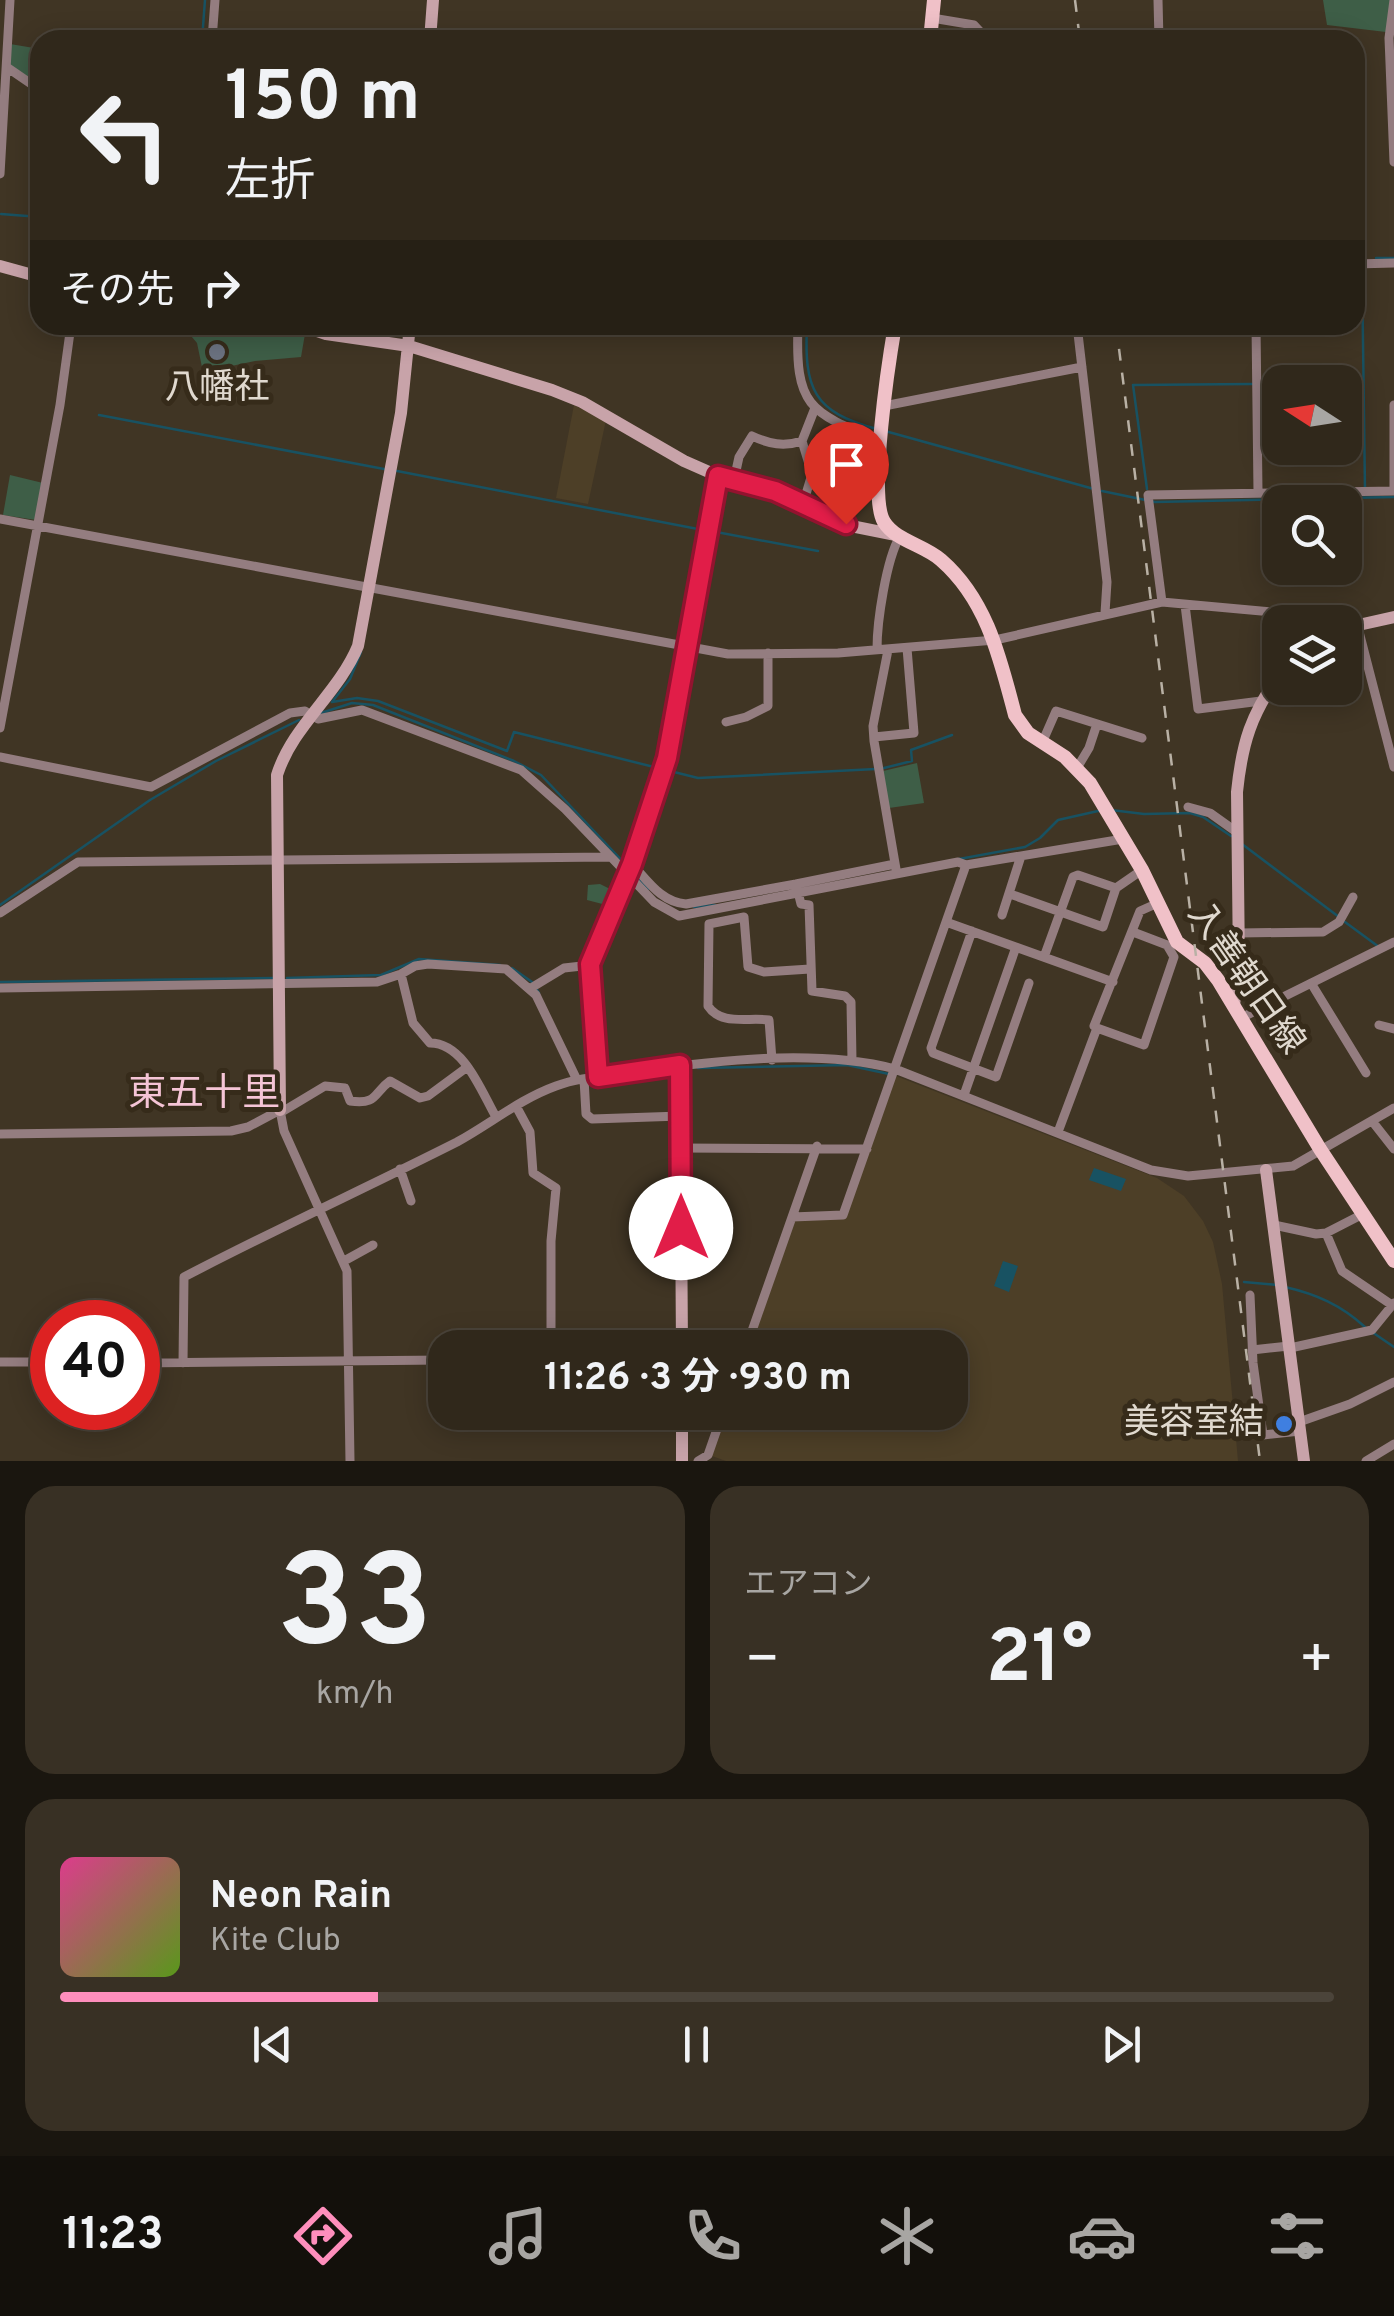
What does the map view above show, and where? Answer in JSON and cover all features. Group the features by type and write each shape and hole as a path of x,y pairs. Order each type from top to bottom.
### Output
{"main road":[{"path":"931,30 934,0"},
{"path":"894,335 880,440 881,515 891,531 900,536"},
{"name":"入善朝日線","path":"900,536 935,555 962,581 995,640 1016,715 1028,733 1077,768 1105,804 1177,942 1205,963 1238,1011 1320,1149 1394,1262"}],"street":[{"path":"0,174 10,0"},
{"path":"213,30 215,0"},
{"path":"431,30 433,0"},
{"path":"1158,0 1159,30"},
{"path":"1394,0 1389,38 1394,162"},
{"path":"932,18 974,25 979,30"},
{"path":"8,68 30,83"},
{"path":"1365,264 1394,264"},
{"path":"0,266 30,274"},
{"path":"0,728 70,335"},
{"path":"333,335 409,346 582,402 718,476 775,491 846,524 900,536 891,551 876,628 882,649 874,737 898,876"},
{"path":"350,1461 347,1271 284,1131 280,1112 277,775 284,751 347,672 358,646 401,413 410,335"},
{"path":"797,335 796,359 802,388 815,408 822,416 880,440"},
{"path":"1078,335 1108,582 1105,613"},
{"path":"1256,335 1258,492"},
{"path":"884,406 1082,367"},
{"path":"1162,602 1148,495 1394,491 1394,405"},
{"path":"803,504 812,474 802,441 815,408"},
{"path":"734,480 739,457 752,436 768,444 802,441"},
{"path":"598,1077 590,964 632,864 667,758 718,476"},
{"path":"0,519 728,654 908,648 995,640 1162,602 1262,609"},
{"path":"1185,606 1198,709 1261,701"},
{"path":"1362,624 1394,617"},
{"path":"874,737 914,733 908,648"},
{"path":"726,722 768,706 768,654"},
{"path":"1362,662 1394,767"},
{"path":"1261,701 1244,740 1237,792 1238,1011 1311,983 1394,942"},
{"path":"0,757 151,787 290,713 305,711 318,719 362,710 521,770 565,808 654,902 679,916 895,864"},
{"path":"1042,743 1056,711 1142,738"},
{"path":"1077,768 1089,748 1096,724"},
{"path":"1188,807 1210,813 1238,833"},
{"path":"632,864 661,895 676,904 686,904 898,876 958,862 966,865 1123,840"},
{"path":"1002,915 1022,856"},
{"path":"0,913 78,862 610,858"},
{"path":"792,1217 844,1215 966,865"},
{"path":"1010,894 1103,927 1116,888 1142,870"},
{"path":"1044,957 1073,878 1078,876 1116,888"},
{"path":"797,890 801,904 809,905 812,991 845,996 851,1002 852,1060"},
{"path":"1239,932 1324,932 1340,922 1352,897"},
{"path":"1132,932 1167,945 1174,957 1144,1045 1094,1026 1140,910 1158,903"},
{"path":"772,1060 769,1020 722,1019 708,1006 708,924 744,917 748,967 764,972 810,968"},
{"path":"946,922 1112,982"},
{"path":"972,931 931,1048 933,1053 996,1077 1030,983"},
{"path":"964,1094 1016,947"},
{"path":"0,988 376,982 428,964 506,969 532,988 581,1079 586,1114 592,1119 681,1116"},
{"path":"532,988 564,968 590,964"},
{"path":"401,974 413,1023 430,1043 443,1043 456,1052 496,1117"},
{"path":"1311,983 1366,1073"},
{"path":"1379,1025 1394,1029"},
{"path":"1058,1132 1098,1028"},
{"path":"183,1363 184,1277 460,1140 554,1086 581,1079 680,1065 852,1060 896,1068 1151,1170 1176,1176 1293,1166 1394,1108"},
{"path":"680,1065 682,1330"},
{"path":"0,1134 231,1131 248,1128 325,1086 346,1088 350,1101 372,1101 390,1081 420,1098 466,1068"},
{"path":"516,1106 530,1132 534,1173 556,1188 558,1196 550,1241 551,1330"},
{"path":"1372,1122 1394,1149"},
{"path":"752,1330 818,1146"},
{"path":"681,1148 867,1149"},
{"path":"400,1169 410,1200"},
{"path":"1266,1170 1304,1461"},
{"path":"1274,1225 1326,1233 1363,1214"},
{"path":"1252,1350 1372,1330 1393,1304 1342,1271 1326,1233"},
{"path":"344,1261 374,1245"},
{"path":"1250,1295 1252,1350 1264,1436 1300,1426 1394,1382"},
{"path":"160,1363 428,1360"},
{"path":"0,1362 30,1362"},
{"path":"682,1430 682,1461"},
{"path":"698,1461 708,1456 717,1430"},
{"path":"1366,1461 1394,1444"}],"shaded area":[{"path":"574,405 606,420 588,504 556,498"},
{"path":"896,1076 1157,1178 1184,1196 1213,1242 1222,1284 1238,1461 726,1461 712,1456 722,1430 968,1430 968,1330 757,1330 795,1220 844,1218"}],"green space":[{"path":"1323,0 1391,0 1386,32 1327,25"},
{"path":"10,44 30,47 30,81 9,68"},
{"path":"190,335 305,335 301,357 255,361 203,372 197,343"},
{"path":"10,475 43,483 36,520 3,515"},
{"path":"917,763 924,803 889,808 883,771"},
{"path":"600,884 616,892 610,906 587,900 588,885"}],"water":[{"path":"1094,1168 1126,1179 1121,1191 1089,1180"},
{"path":"1003,1261 1018,1266 1009,1292 994,1286"}],"waterway":[{"path":"203,30 205,0"},
{"path":"1,214 30,216"},
{"path":"1376,258 1394,258"},
{"path":"807,335 808,366 817,395 839,415 877,429"},
{"path":"1363,335 1365,490"},
{"path":"1147,489 1133,385 1252,384"},
{"path":"99,415 384,469"},
{"path":"885,431 1094,489"},
{"path":"397,471 703,530"},
{"path":"1102,491 1155,502 1394,497"},
{"path":"711,531 818,551"},
{"path":"361,652 350,679 332,702 357,698 378,701 507,751 514,732 698,778 876,769"},
{"path":"321,713 352,703 373,705 514,761 541,775 628,867"},
{"path":"0,905 150,800 216,761 299,720"},
{"path":"884,768 912,761 911,750 952,735"},
{"path":"1111,810 1190,813 1231,836"},
{"path":"959,859 1025,847 1058,820 1098,811"},
{"path":"1242,844 1339,917"},
{"path":"633,873 648,889"},
{"path":"694,907 715,905"},
{"path":"1345,922 1379,947"},
{"path":"287,978 381,975 419,959 500,965"},
{"path":"512,968 532,982 539,993"},
{"path":"0,982 274,978"},
{"path":"698,1068 847,1065 889,1074"},
{"path":"648,1074 675,1071"},
{"path":"590,1081 620,1078"},
{"path":"1244,1282 1277,1285"},
{"path":"1285,1287 1328,1301 1365,1327"},
{"path":"1372,1332 1394,1347"}],"railway":[{"path":"1075,0 1079,30"},
{"path":"1117,335 1260,1461"}],"place":[{"name":"八幡社","path":"217,352"},
{"name":"美容室結","path":"1284,1424"}],"district":[{"name":"東五十里","path":"204,1095"}],"route":[{"path":"681,1228 680,1065 598,1077 590,964 632,864 667,758 718,476 775,491 846,524"}]}
